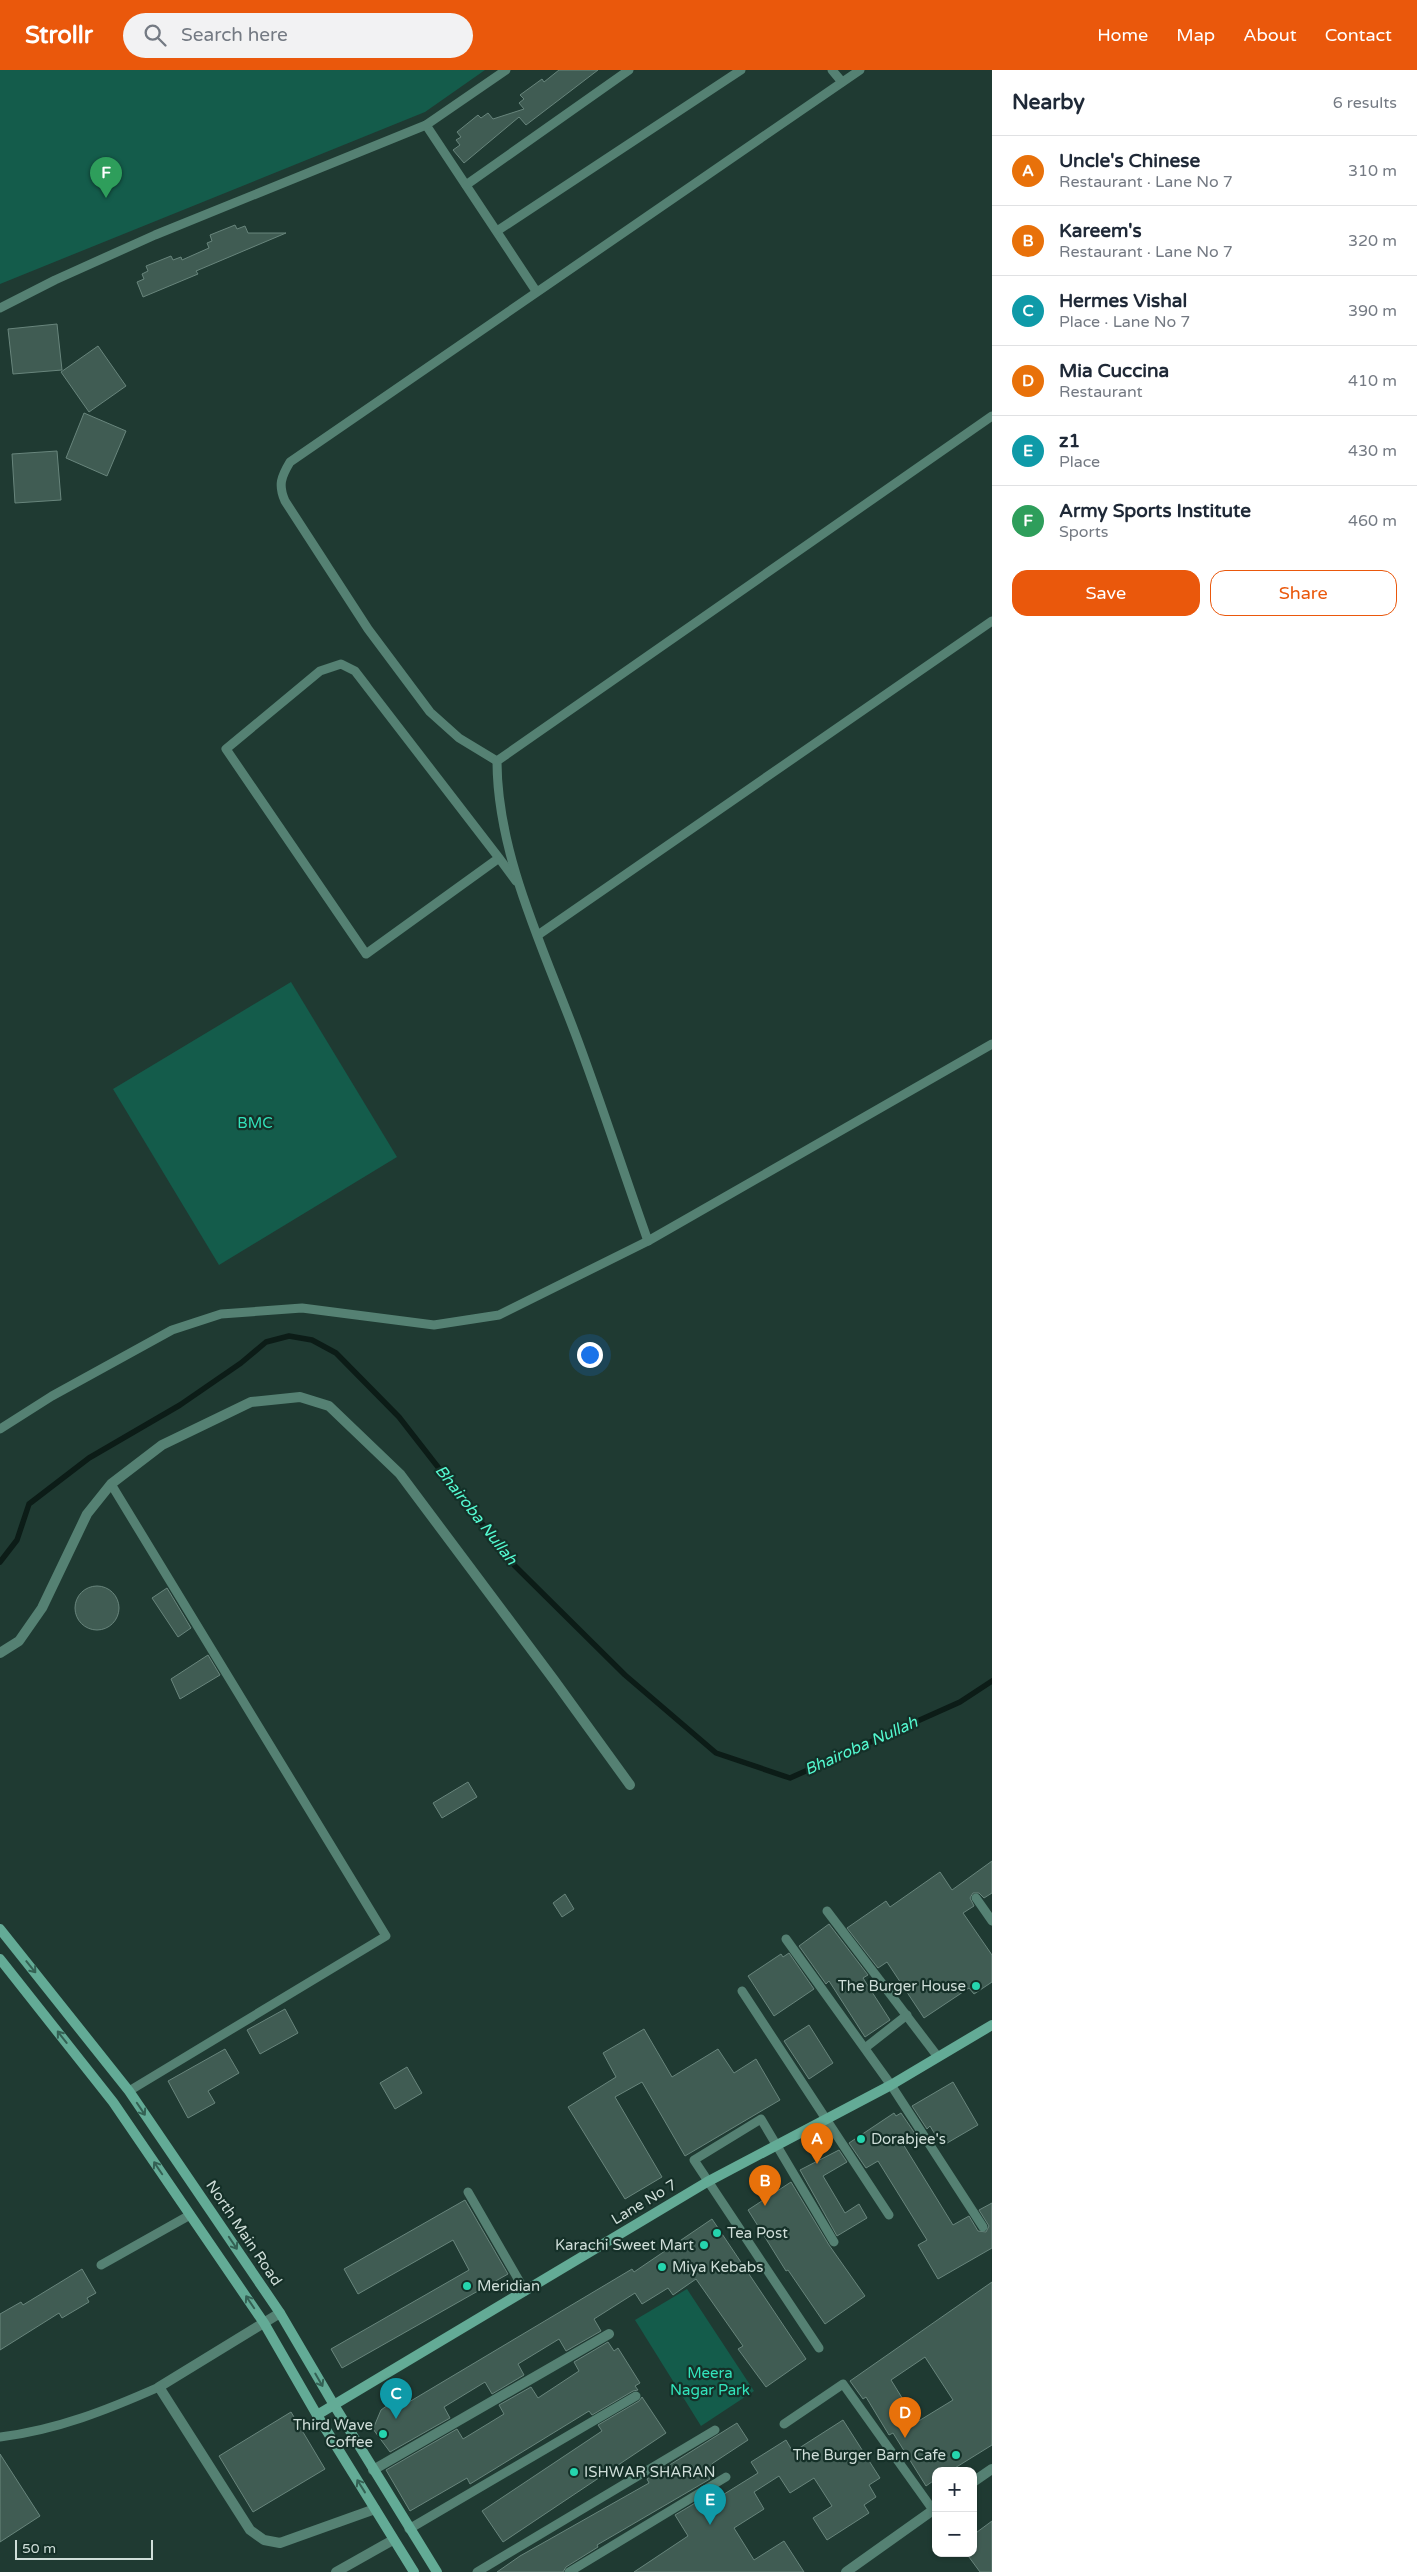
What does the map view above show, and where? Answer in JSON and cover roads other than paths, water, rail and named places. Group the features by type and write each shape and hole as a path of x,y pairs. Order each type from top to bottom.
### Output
{"main road":[{"name":"North Main Road","path":"0,1929 129,2091 280,2313 373,2470 437,2572"},
{"path":"0,1959 113,2102 264,2323 317,2415 414,2572"},
{"name":"Lane No 7","path":"317,2415 707,2182 891,2085 992,2025"}],"street":[{"path":"0,1653 19,1641 42,1608 86,1514 111,1484 162,1445 251,1402 300,1397 329,1406 400,1474 630,1785"},
{"path":"280,2313 159,2387 250,2530 264,2540 280,2543 375,2508"},
{"path":"373,2470 608,2334"},
{"path":"977,2479 992,2469"},
{"path":"846,2572 932,2510"},
{"path":"336,2572 393,2540"}],"lane":[{"path":"0,308 55,280 155,235 426,125 506,70"},
{"path":"466,185 629,70"},
{"path":"496,232 741,70"},
{"path":"832,70 842,82"},
{"path":"497,761 459,738 430,712 368,629 285,501 280,488 282,476 290,462 860,70"},
{"path":"426,125 536,292"},
{"path":"497,761 992,416"},
{"path":"538,936 992,620"},
{"path":"498,858 366,954 226,748 320,671 340,664 355,671 519,885"},
{"path":"497,761 497,792 519,885 648,1241"},
{"path":"0,1429 52,1396 172,1330 221,1314 302,1308 434,1325 499,1315 648,1241 992,1044"},
{"path":"111,1484 386,1936 129,2091"},
{"path":"976,1898 992,1921"},
{"path":"828,1911 938,2057"},
{"path":"786,1939 891,2085 983,2227"},
{"path":"742,1991 827,2119 888,2216"},
{"path":"865,2048 907,2015"},
{"path":"819,2348 694,2160 761,2119 834,2242"},
{"path":"468,2192 525,2291"},
{"path":"100,2265 190,2215"},
{"path":"784,2424 843,2384 932,2506"},
{"path":"0,2437 29,2434 70,2424 159,2387"},
{"path":"409,2529 636,2396"},
{"path":"477,2572 715,2430"},
{"path":"569,2572 726,2477"}],"waterway":[{"name":"Bhairoba Nullah","path":"0,1562 17,1540 29,1504 89,1458 180,1405 241,1363 266,1342 289,1336 312,1340 336,1353 399,1417 515,1566 625,1675 716,1753 790,1778 960,1702 992,1681"}],"place":[{"name":"Army Sports Institute","path":"106,198"},
{"name":"The Burger House","path":"976,1986"},
{"name":"Dorabjee's","path":"861,2139"},
{"name":"Uncle's Chinese","path":"817,2164"},
{"name":"Kareem's","path":"765,2206"},
{"name":"Tea Post","path":"717,2233"},
{"name":"Karachi Sweet Mart","path":"704,2245"},
{"name":"Miya Kebabs","path":"662,2267"},
{"name":"Meridian","path":"467,2286"},
{"name":"Hermes Vishal","path":"396,2419"},
{"name":"Third Wave Coffee","path":"383,2434"},
{"name":"Mia Cuccina","path":"905,2438"},
{"name":"The Burger Barn Cafe","path":"956,2455"},
{"name":"ISHWAR SHARAN","path":"574,2472"},
{"name":"z1","path":"710,2525"}],"park label":[{"name":"BMC","path":"255,1123"},
{"name":"Meera Nagar Park","path":"710,2382"}]}
